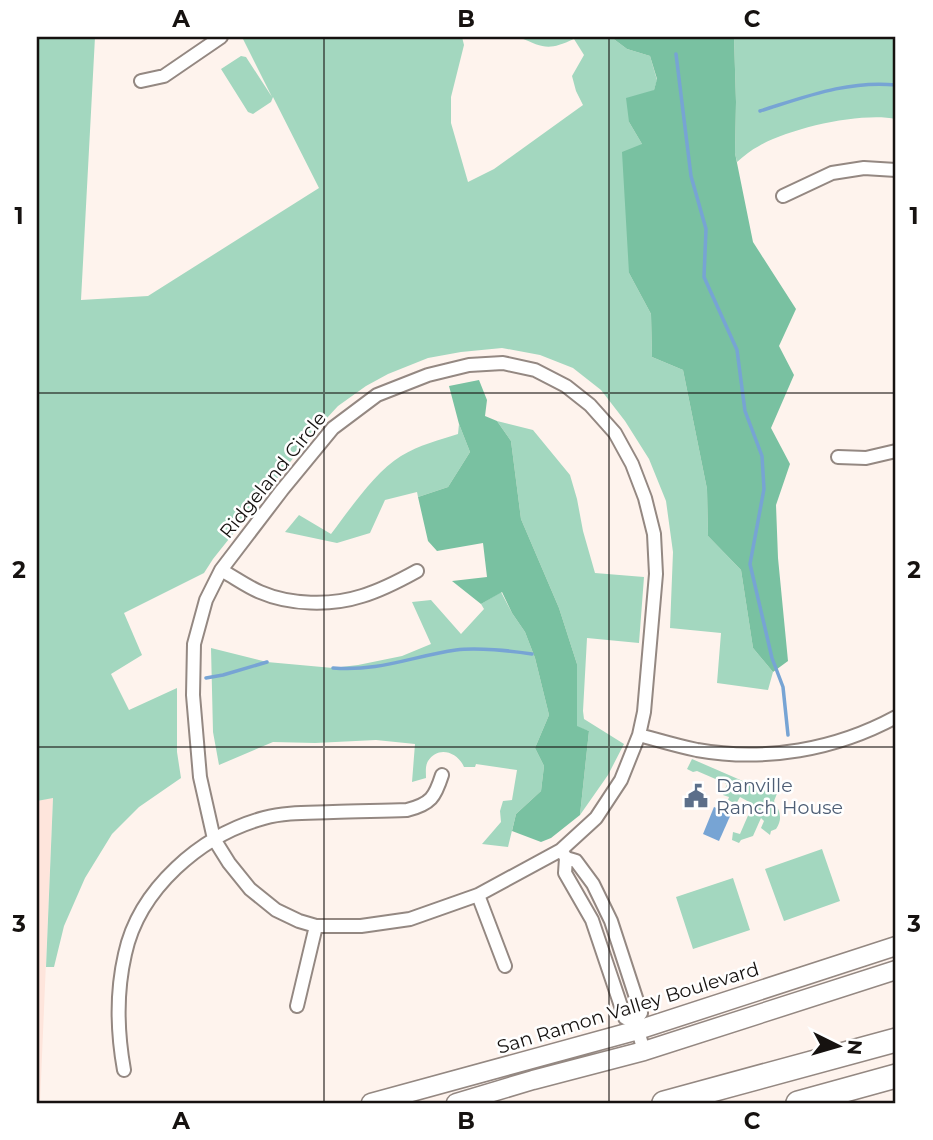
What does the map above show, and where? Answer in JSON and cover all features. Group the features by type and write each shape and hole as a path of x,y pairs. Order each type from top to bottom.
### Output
{"highway":[{"path":"664,1103 896,1040"},
{"path":"798,1103 896,1076"}],"main road":[{"name":"San Ramon Valley Boulevard","path":"371,1103 636,1026 896,946"},
{"path":"456,1103 644,1051 896,970"}],"street":[{"path":"141,81 164,76 221,37"},
{"path":"783,196 832,173 864,168 896,170"},
{"name":"Ridgeland Circle","path":"503,363 535,370 566,386 590,405 615,433 632,464 645,498 654,534 656,574 644,712 639,735 621,780 596,818 564,854 478,895 410,919 361,926 316,926 276,911 250,889 214,839 200,777 192,695 194,644 206,600 221,570 333,428 377,396 428,375 469,365 503,363"},
{"path":"838,457 866,458 896,451"},
{"path":"221,570 260,592 288,600 321,603 360,597 390,586 417,571"},
{"path":"639,735 696,750 745,756 788,753 831,744 877,728 896,717"},
{"path":"124,1070 118,1019 125,950 140,914 160,884 188,856 238,826 265,818 292,813 407,810 421,806 436,796 442,775"},
{"path":"564,854 565,873 592,920 625,1017 636,1026 644,1051"},
{"path":"564,854 576,861 593,884 611,921 641,1013 636,1026"},
{"path":"478,895 505,966"},
{"path":"297,1006 316,926"}],"shaded area":[{"path":"53,797 40,1103 37,1103 37,801"}],"green space":[{"path":"37,37 95,37 81,300 148,296 319,188 273,97 271,102 253,114 248,112 221,69 241,56 246,57 272,97 242,37 462,37 464,45 451,97 451,123 468,182 494,169 583,105 572,76 584,55 574,39 546,47 519,37 611,37 627,49 650,56 657,80 654,90 629,122 642,144 629,273 651,314 652,357 683,370 707,489 708,536 741,570 753,648 773,672 768,690 717,683 721,633 670,628 673,552 666,501 649,459 601,390 573,368 540,355 502,348 428,358 388,374 338,406 314,432 204,573 124,613 142,655 111,674 129,710 177,688 177,752 181,778 139,807 112,834 85,878 64,926 54,967 46,967 53,798 37,801"},
{"path":"611,37 734,37 735,153 753,242 796,309 779,346 794,375 771,428 790,464 776,505 788,661 773,672 753,648 741,570 708,536 707,489 683,370 652,357 651,314 629,273 622,152 642,144 629,122 626,98 654,90 657,79 650,56 627,49"},
{"path":"734,37 896,37 896,119 864,118 807,128 772,139 737,162"},
{"path":"479,380 487,400 485,416 497,421 511,441 521,519 559,608 577,664 577,726 589,731 580,815 551,838 541,842 512,831 516,814 541,791 544,766 535,748 549,715 535,658 525,632 502,592 481,604 452,581 487,577 483,543 437,551 428,541 418,497 448,487 470,452 449,386"},
{"path":"497,421 533,430 570,475 595,573 644,577 639,643 587,638 584,719 624,744 608,775 580,815 589,731 577,727 577,664 559,608 521,519 511,441"},
{"path":"459,424 470,452 448,487 418,497 417,492 385,500 370,533 337,543 285,532 299,515 331,534 363,492 391,463 415,449 458,434"},
{"path":"501,592 525,632 535,658 549,715 535,748 544,766 541,791 516,814 508,847 482,844 501,822 503,801 512,800 517,770 476,764 475,767 464,767 453,754 442,752 428,761 426,778 412,782 415,744 376,740 273,742 219,765 213,732 211,648 267,662 333,668 358,665 402,656 431,644 412,602 431,600 461,634 484,609 481,604"},
{"path":"692,759 766,791 769,784 774,784 778,791 774,801 780,818 776,829 771,831 770,835 761,828 764,821 761,818 753,836 739,843 732,840 733,832 740,834 753,804 740,797 736,804 728,800 729,797 723,795 727,784 687,769"},
{"path":"822,849 840,901 784,921 765,869"},
{"path":"733,878 750,930 693,949 676,897"}],"water":[{"path":"714,807 731,814 719,841 703,834"}],"waterway":[{"path":"676,54 691,176 706,229 704,277 737,350 745,411 762,456 764,489 750,564 772,658 783,687 788,735"},
{"path":"760,111 844,87 896,85"},
{"path":"333,668 381,666 464,649 532,654"},
{"path":"206,678 267,662"}],"place":[{"name":"Danville Ranch House","path":"696,796"}]}
